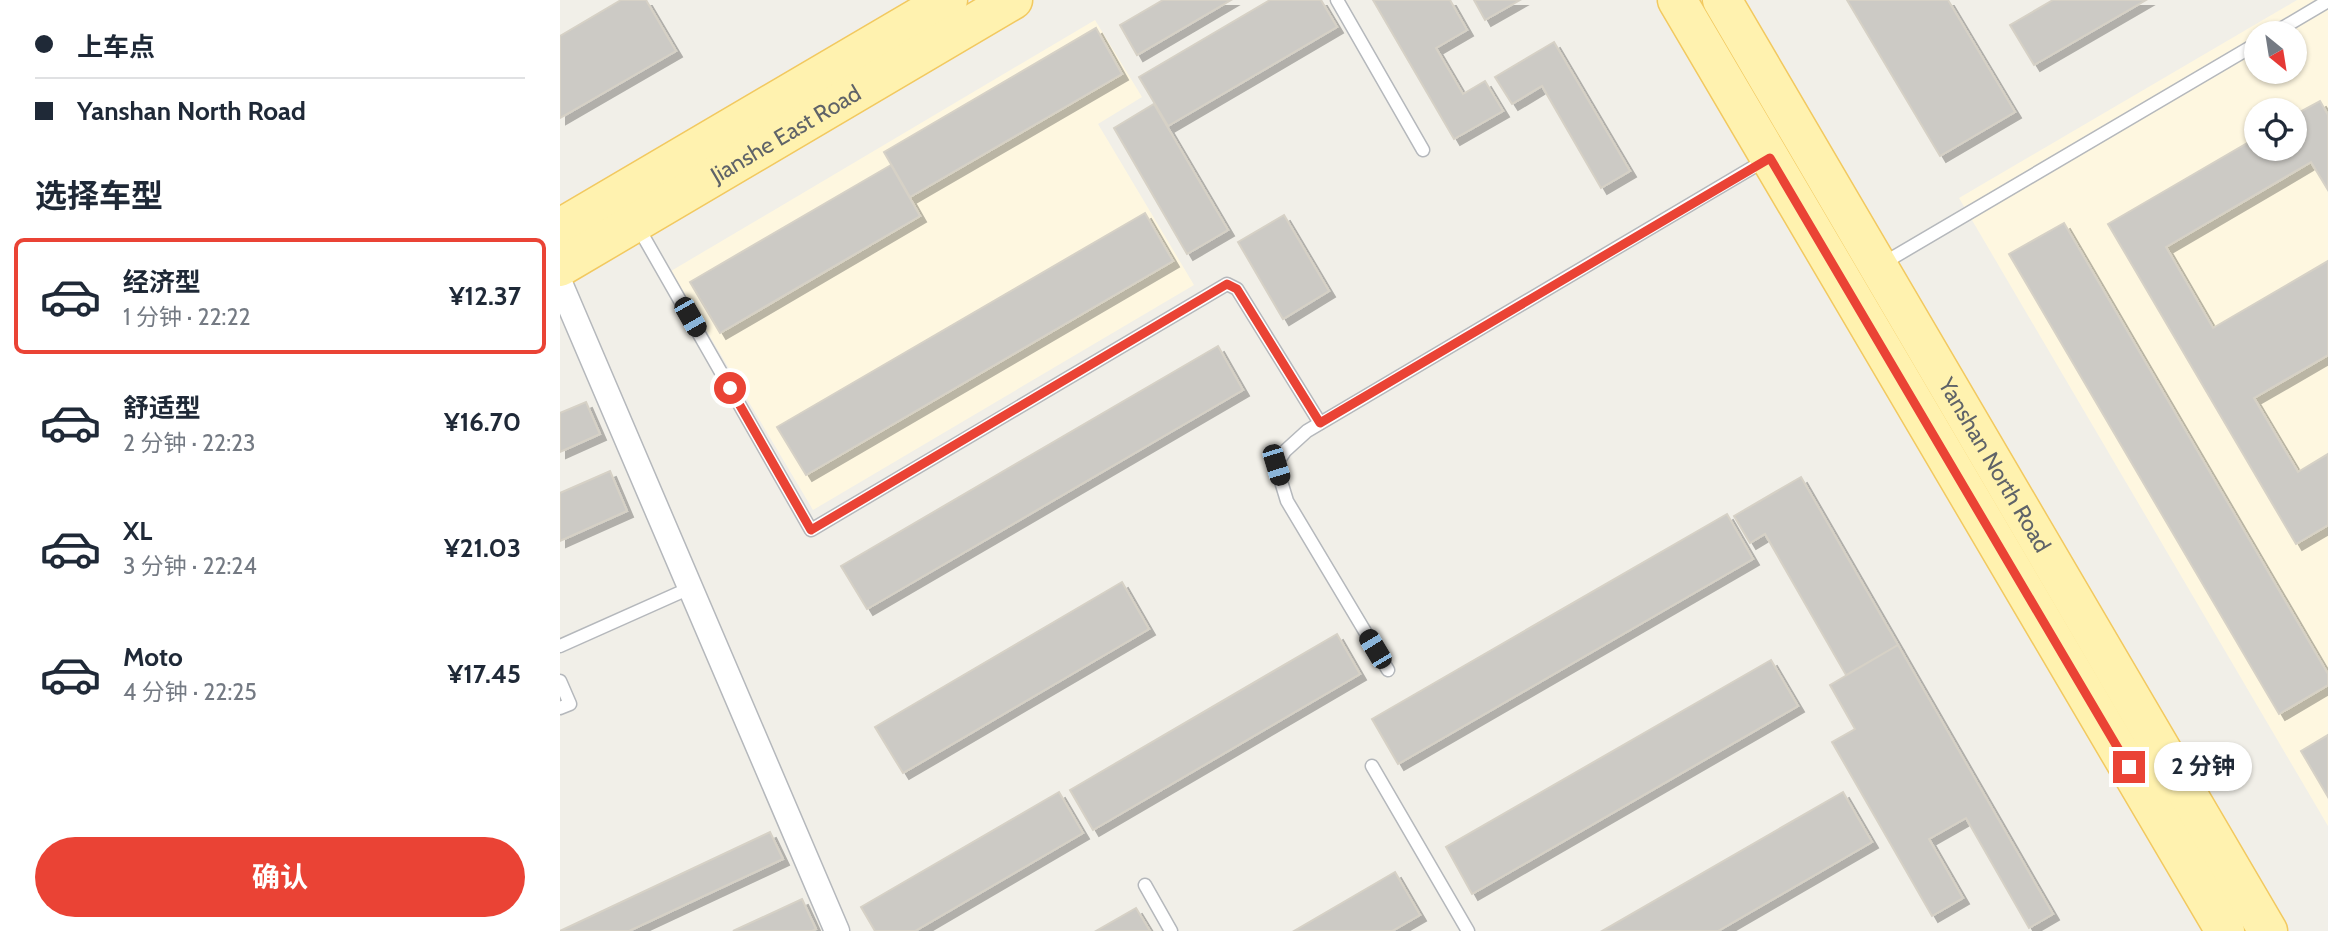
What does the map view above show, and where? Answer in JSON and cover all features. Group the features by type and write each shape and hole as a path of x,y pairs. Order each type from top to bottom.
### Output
{"main road":[{"name":"Jianshe East Road","path":"560,228 948,0"},
{"name":"Jianshe East Road","path":"560,267 1013,0"},
{"name":"Yanshan North Road","path":"1677,0 2225,931"},
{"name":"Yanshan North Road","path":"1722,0 2268,931"}],"street":[{"path":"560,284 837,931"}],"lane":[{"path":"1337,0 1423,150"},
{"path":"2295,21 2324,4 2328,19"},
{"path":"1878,267 2244,51"},
{"path":"1388,670 1287,501 1276,465 1292,444 1307,431 1770,158"},
{"path":"635,223 811,530 1227,284 1237,289 1320,423"},
{"path":"560,646 690,588"},
{"path":"560,681 570,704 560,708"},
{"path":"1372,766 1468,931"},
{"path":"1145,886 1171,931"}],"shaded area":[{"path":"2297,0 2328,0 2328,826 1959,198 2244,31 2244,84 2307,84 2307,21 2261,21"},
{"path":"1095,20 1142,97 1098,124 1194,285 813,510 671,271"}],"building":[{"path":"621,0 646,0 676,51 560,118 560,36"},
{"path":"1163,0 1231,0 1137,55 1120,25"},
{"path":"1270,0 1321,0 1337,27 1168,126 1139,77"},
{"path":"1373,0 1450,0 1467,30 1436,48 1463,94 1485,81 1503,111 1454,139"},
{"path":"1474,0 1520,0 1485,20"},
{"path":"1847,0 1948,0 2015,112 1940,156"},
{"path":"2053,0 2146,0 2034,65 2010,25"},
{"path":"1096,28 1122,74 910,197 884,152"},
{"path":"1554,42 1630,171 1601,188 1542,86 1512,104 1495,77"},
{"path":"2320,101 2328,115 2328,190 2311,162 2166,247 2213,328 2328,261 2328,355 2254,398 2298,472 2328,454 2328,525 2296,544 2108,224 2244,145 2244,161 2307,161 2307,108"},
{"path":"1154,104 1228,230 1187,254 1114,128"},
{"path":"891,165 920,216 720,333 690,282"},
{"path":"1145,213 1173,261 806,475 777,427"},
{"path":"1284,215 1329,291 1283,319 1238,242"},
{"path":"2064,223 2328,674 2328,685 2279,714 2009,254"},
{"path":"1218,346 1243,390 867,609 841,566"},
{"path":"586,402 600,434 560,452 560,413"},
{"path":"610,471 627,511 560,541 560,493"},
{"path":"1801,477 1898,645 1846,675 1765,534 1750,543 1734,516"},
{"path":"1727,514 1753,559 1398,764 1372,719"},
{"path":"1122,582 1149,629 903,773 875,727"},
{"path":"1337,634 1360,674 1093,830 1070,790"},
{"path":"1898,645 2053,914 2029,928 1966,818 1929,839 1963,898 1932,916 1832,742 1855,729 1830,685"},
{"path":"1771,660 1798,706 1472,894 1446,847"},
{"path":"2328,735 2328,797 2301,751"},
{"path":"1059,792 1083,833 915,931 875,931 861,907"},
{"path":"1843,792 1872,842 1718,931 1602,931"},
{"path":"770,832 783,859 629,931 560,931"},
{"path":"1395,872 1420,915 1392,931 1294,931"},
{"path":"802,899 816,929 812,931 733,931"},
{"path":"1136,908 1150,931 1096,931"}],"route":[{"path":"730,388 811,530 1227,284 1237,289 1320,423 1770,158 2129,767"}]}
